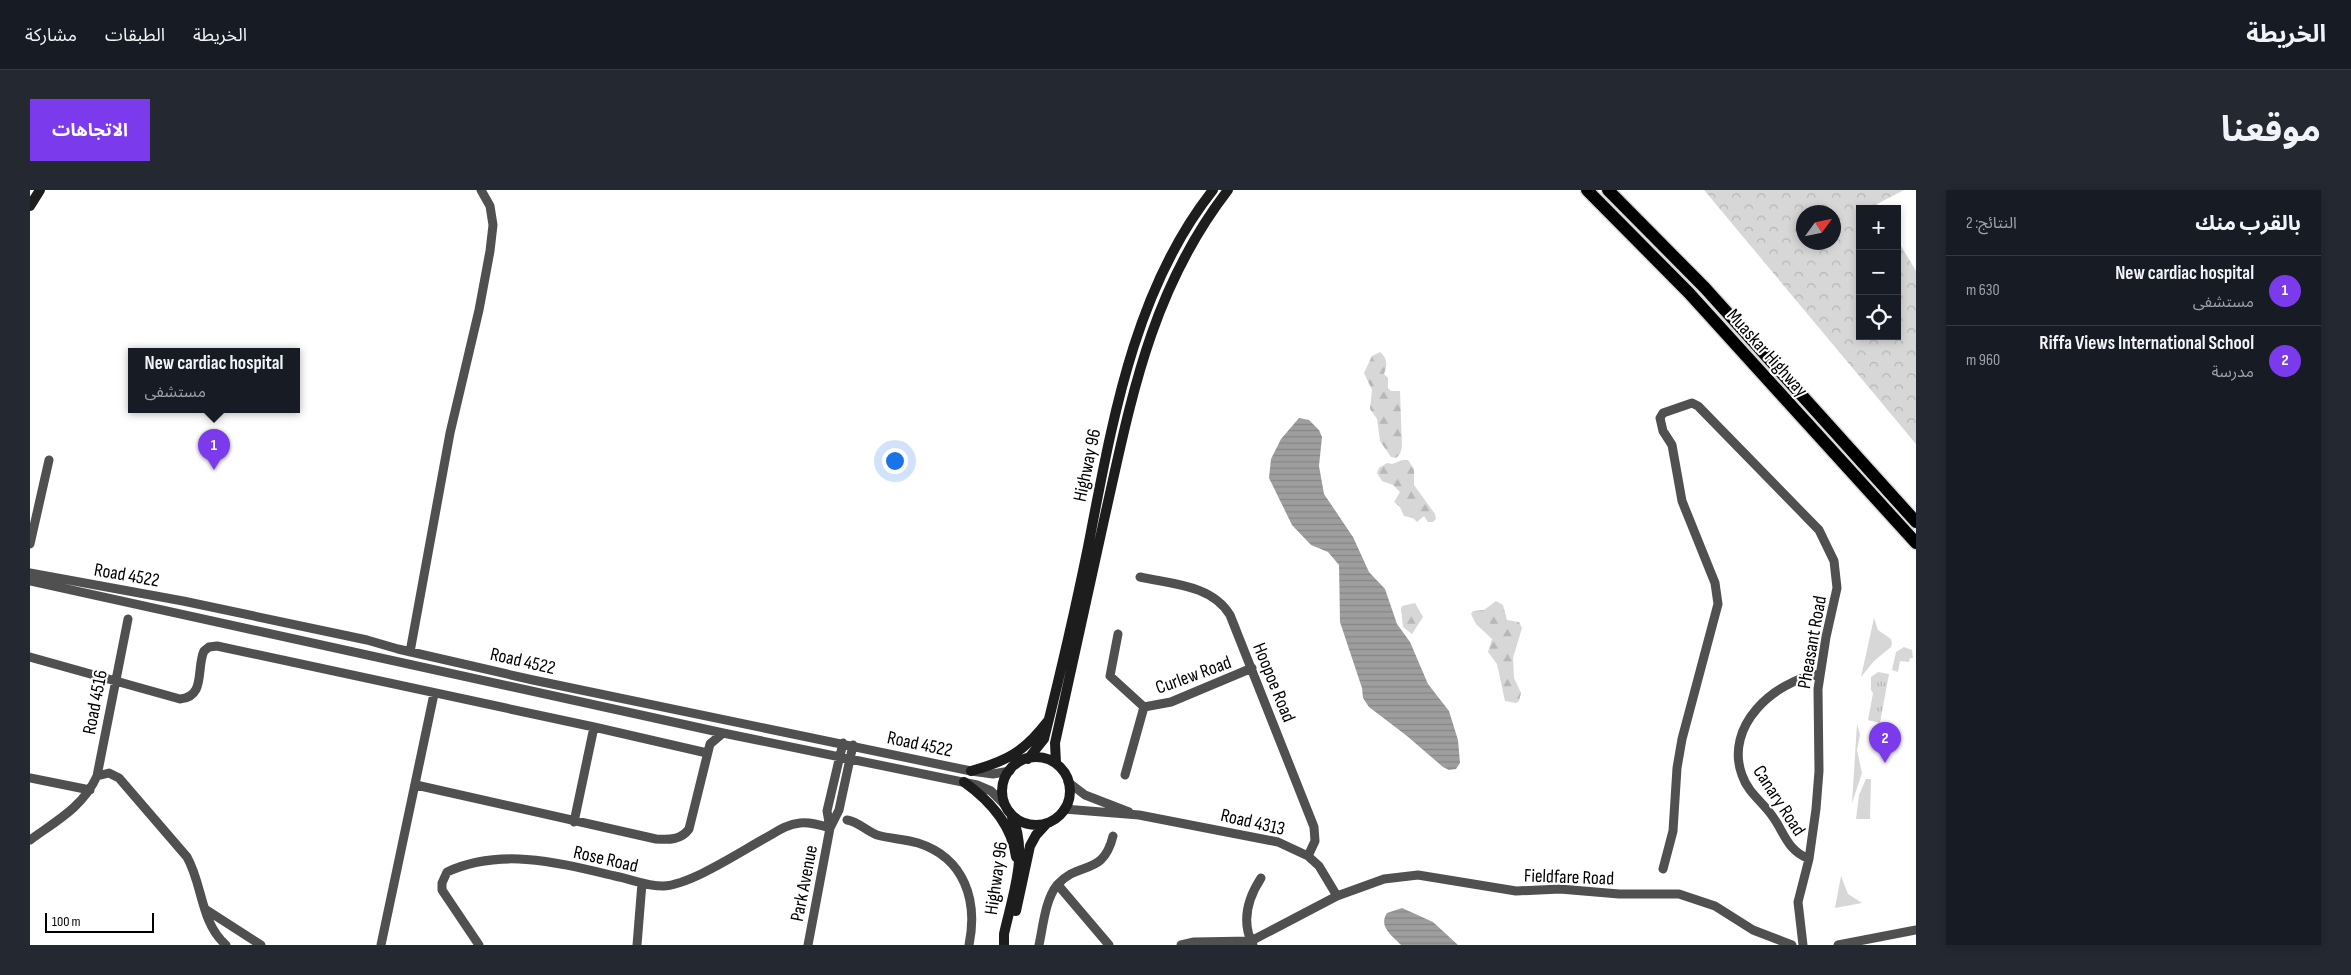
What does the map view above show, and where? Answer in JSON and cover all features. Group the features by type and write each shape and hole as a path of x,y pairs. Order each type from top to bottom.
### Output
{"main road":[{"name":"Muaskar Highway","path":"1587,190 1689,293 1916,543"},
{"name":"Muaskar Highway","path":"1608,190 1705,288 1916,522"}],"street":[{"path":"30,206 40,190"},
{"path":"410,652 450,432 479,310 490,251 493,225 490,206 481,190"},
{"name":"Highway 96","path":"1028,759 1044,739 1049,720 1119,398 1135,342 1168,264 1187,228 1213,190"},
{"name":"Highway 96","path":"1056,763 1055,743 1135,380 1160,305 1196,237 1228,190"},
{"name":"Pheasant Road","path":"1663,869 1672,831 1677,768 1682,739 1718,604 1715,583 1682,501 1672,445 1663,431 1660,418 1662,414 1689,403 1695,404 1705,413 1813,524 1828,545 1834,561 1837,588 1819,674 1817,704 1819,771 1809,859 1798,902 1803,945"},
{"path":"30,544 49,460"},
{"name":"Road 4522","path":"31,573 183,601 367,640 410,652 617,698 853,745 971,771 993,774 1010,771"},
{"name":"Road 4522","path":"31,573 723,733 964,782 991,791 1003,803"},
{"name":"Hoopoe Road","path":"1140,577 1202,591 1220,602 1230,615 1314,827 1315,841 1308,856"},
{"name":"Road 4516","path":"30,840 75,808 90,790 97,776 128,619"},
{"name":"Curlew Road","path":"1118,634 1110,676 1144,707"},
{"path":"30,657 180,699 188,698 195,694 204,651 209,647 217,646 707,753"},
{"name":"Curlew Road","path":"1144,707 1171,702 1252,668"},
{"name":"Canary Road","path":"1809,859 1790,847 1773,817 1749,789 1740,768 1738,746 1744,726 1755,710 1792,682 1819,674"},
{"path":"381,945 434,694"},
{"name":"Curlew Road","path":"1125,775 1144,707"},
{"path":"971,771 1004,761 1018,753 1029,745 1049,720"},
{"path":"574,822 594,727"},
{"path":"702,728 710,744"},
{"path":"416,785 574,822 656,839 672,840 680,837 690,829 710,744 723,733"},
{"name":"Park Avenue","path":"830,828 827,818 828,808 843,743"},
{"name":"Park Avenue","path":"808,945 830,828 839,810 853,745"},
{"path":"1038,758 1056,763 1064,772 1068,782 1069,799 1064,809 1047,823 1026,824 1012,817 1003,803 1002,791 1004,780 1010,771 1018,763 1028,759 1038,758"},
{"path":"97,776 109,773 119,778 187,857 194,872 210,925 218,938 226,945"},
{"path":"30,778 90,790"},
{"path":"964,782 989,802 1005,826 1011,838 1018,869"},
{"name":"Road 4313","path":"1068,782 1085,795 1139,816"},
{"path":"828,808 839,810"},
{"name":"Road 4313","path":"1064,809 1139,816 1265,838 1293,847 1308,856 1325,874 1338,896"},
{"name":"Highway 96","path":"1005,945 1004,934 1018,869 1020,838 1012,817"},
{"path":"847,820 858,823 878,835 926,846 941,855 953,866 964,881 972,907 973,925 968,945"},
{"name":"Rose Road","path":"479,945 442,890 442,883 447,872 474,862 491,859 549,862 642,883 664,886 684,881 792,824 809,823 830,828"},
{"name":"Highway 96","path":"1005,945 1010,935 1030,846 1036,835 1047,823"},
{"path":"1039,945 1051,895 1058,885 1076,871 1098,864 1110,848 1113,836"},
{"name":"Fieldfare Road","path":"1252,943 1338,896 1384,879 1418,875 1502,890 1560,889 1619,894 1678,894 1714,906 1753,930 1792,945"},
{"path":"1181,945 1194,942 1252,943 1248,930 1248,903 1261,878"},
{"path":"637,945 642,883"},
{"path":"1058,885 1109,945"},
{"path":"204,909 261,945"},
{"path":"1838,945 1916,930"}],"green space":[{"path":"1704,190 1904,190 1878,205 1856,205 1856,340 1901,340 1901,246 1916,271 1916,444"},
{"path":"1380,352 1386,360 1384,374 1388,378 1388,388 1391,391 1400,391 1402,447 1400,454 1396,458 1391,457 1380,441 1377,419 1370,409 1372,390 1364,373 1372,356"},
{"path":"1408,460 1414,469 1414,485 1435,514 1436,519 1433,522 1428,522 1424,516 1417,522 1413,518 1404,516 1400,507 1394,502 1400,492 1393,485 1382,481 1377,473 1379,468 1387,463 1392,464"},
{"path":"1496,601 1503,605 1507,620 1519,622 1522,628 1513,658 1514,678 1521,693 1519,701 1516,703 1505,701 1497,664 1488,652 1492,639 1476,624 1471,614 1473,611 1484,610"},
{"path":"1415,603 1423,617 1412,634 1403,627 1401,609 1402,606"},
{"path":"1874,618 1878,630 1891,639 1892,643 1891,647 1874,661 1861,677"},
{"path":"1904,647 1912,650 1913,658 1910,658 1909,662 1900,661 1898,672 1892,670 1896,652"},
{"path":"1878,672 1889,674 1880,723 1868,720 1873,693 1871,690 1871,677"},
{"path":"1857,724 1860,735 1857,750 1862,773 1852,803"},
{"path":"1866,779 1871,779 1870,819 1856,819 1859,795"},
{"path":"1841,876 1848,894 1862,903 1835,908"}],"shaded area":[{"path":"1299,418 1309,420 1319,430 1322,437 1319,466 1324,494 1353,537 1369,572 1385,589 1397,624 1410,642 1428,684 1449,711 1458,740 1460,763 1456,769 1449,770 1443,767 1369,707 1363,698 1362,688 1340,622 1339,565 1328,552 1311,545 1292,525 1269,478 1271,459 1281,439"},
{"path":"1402,908 1433,922 1458,945 1401,945 1387,930 1384,922 1387,913"}],"place":[{"name":"New cardiac hospital","path":"214,470"},
{"name":"Riffa Views International School","path":"1885,763"}]}
